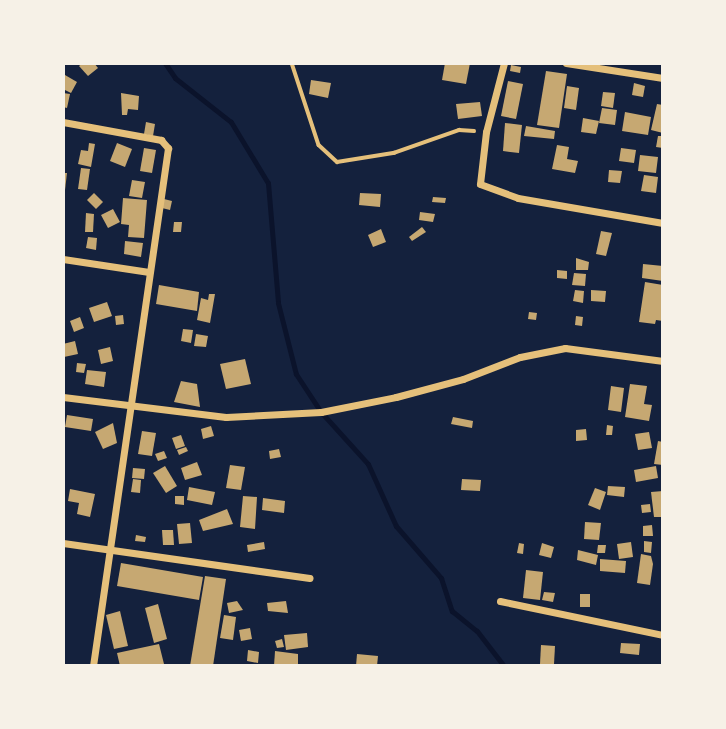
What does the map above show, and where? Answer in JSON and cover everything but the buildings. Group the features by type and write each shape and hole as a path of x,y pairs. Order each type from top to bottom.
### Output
{"street":[{"path":"504,63 486,132 480,184 495,193 663,223"},
{"path":"566,63 663,78"},
{"path":"63,122 161,140 168,148 93,666"},
{"path":"63,259 149,272"},
{"path":"63,397 226,417 321,412 410,393 520,357 565,348 663,361"},
{"path":"63,542 310,578"},
{"path":"500,601 663,635"}],"path":[{"path":"292,63 319,145 337,162 394,153 459,130 486,132"}],"waterway":[{"path":"165,63 175,78 231,122 268,183 278,303 296,374 321,412 368,464 396,526 441,578 452,611 477,631 504,666"}]}
